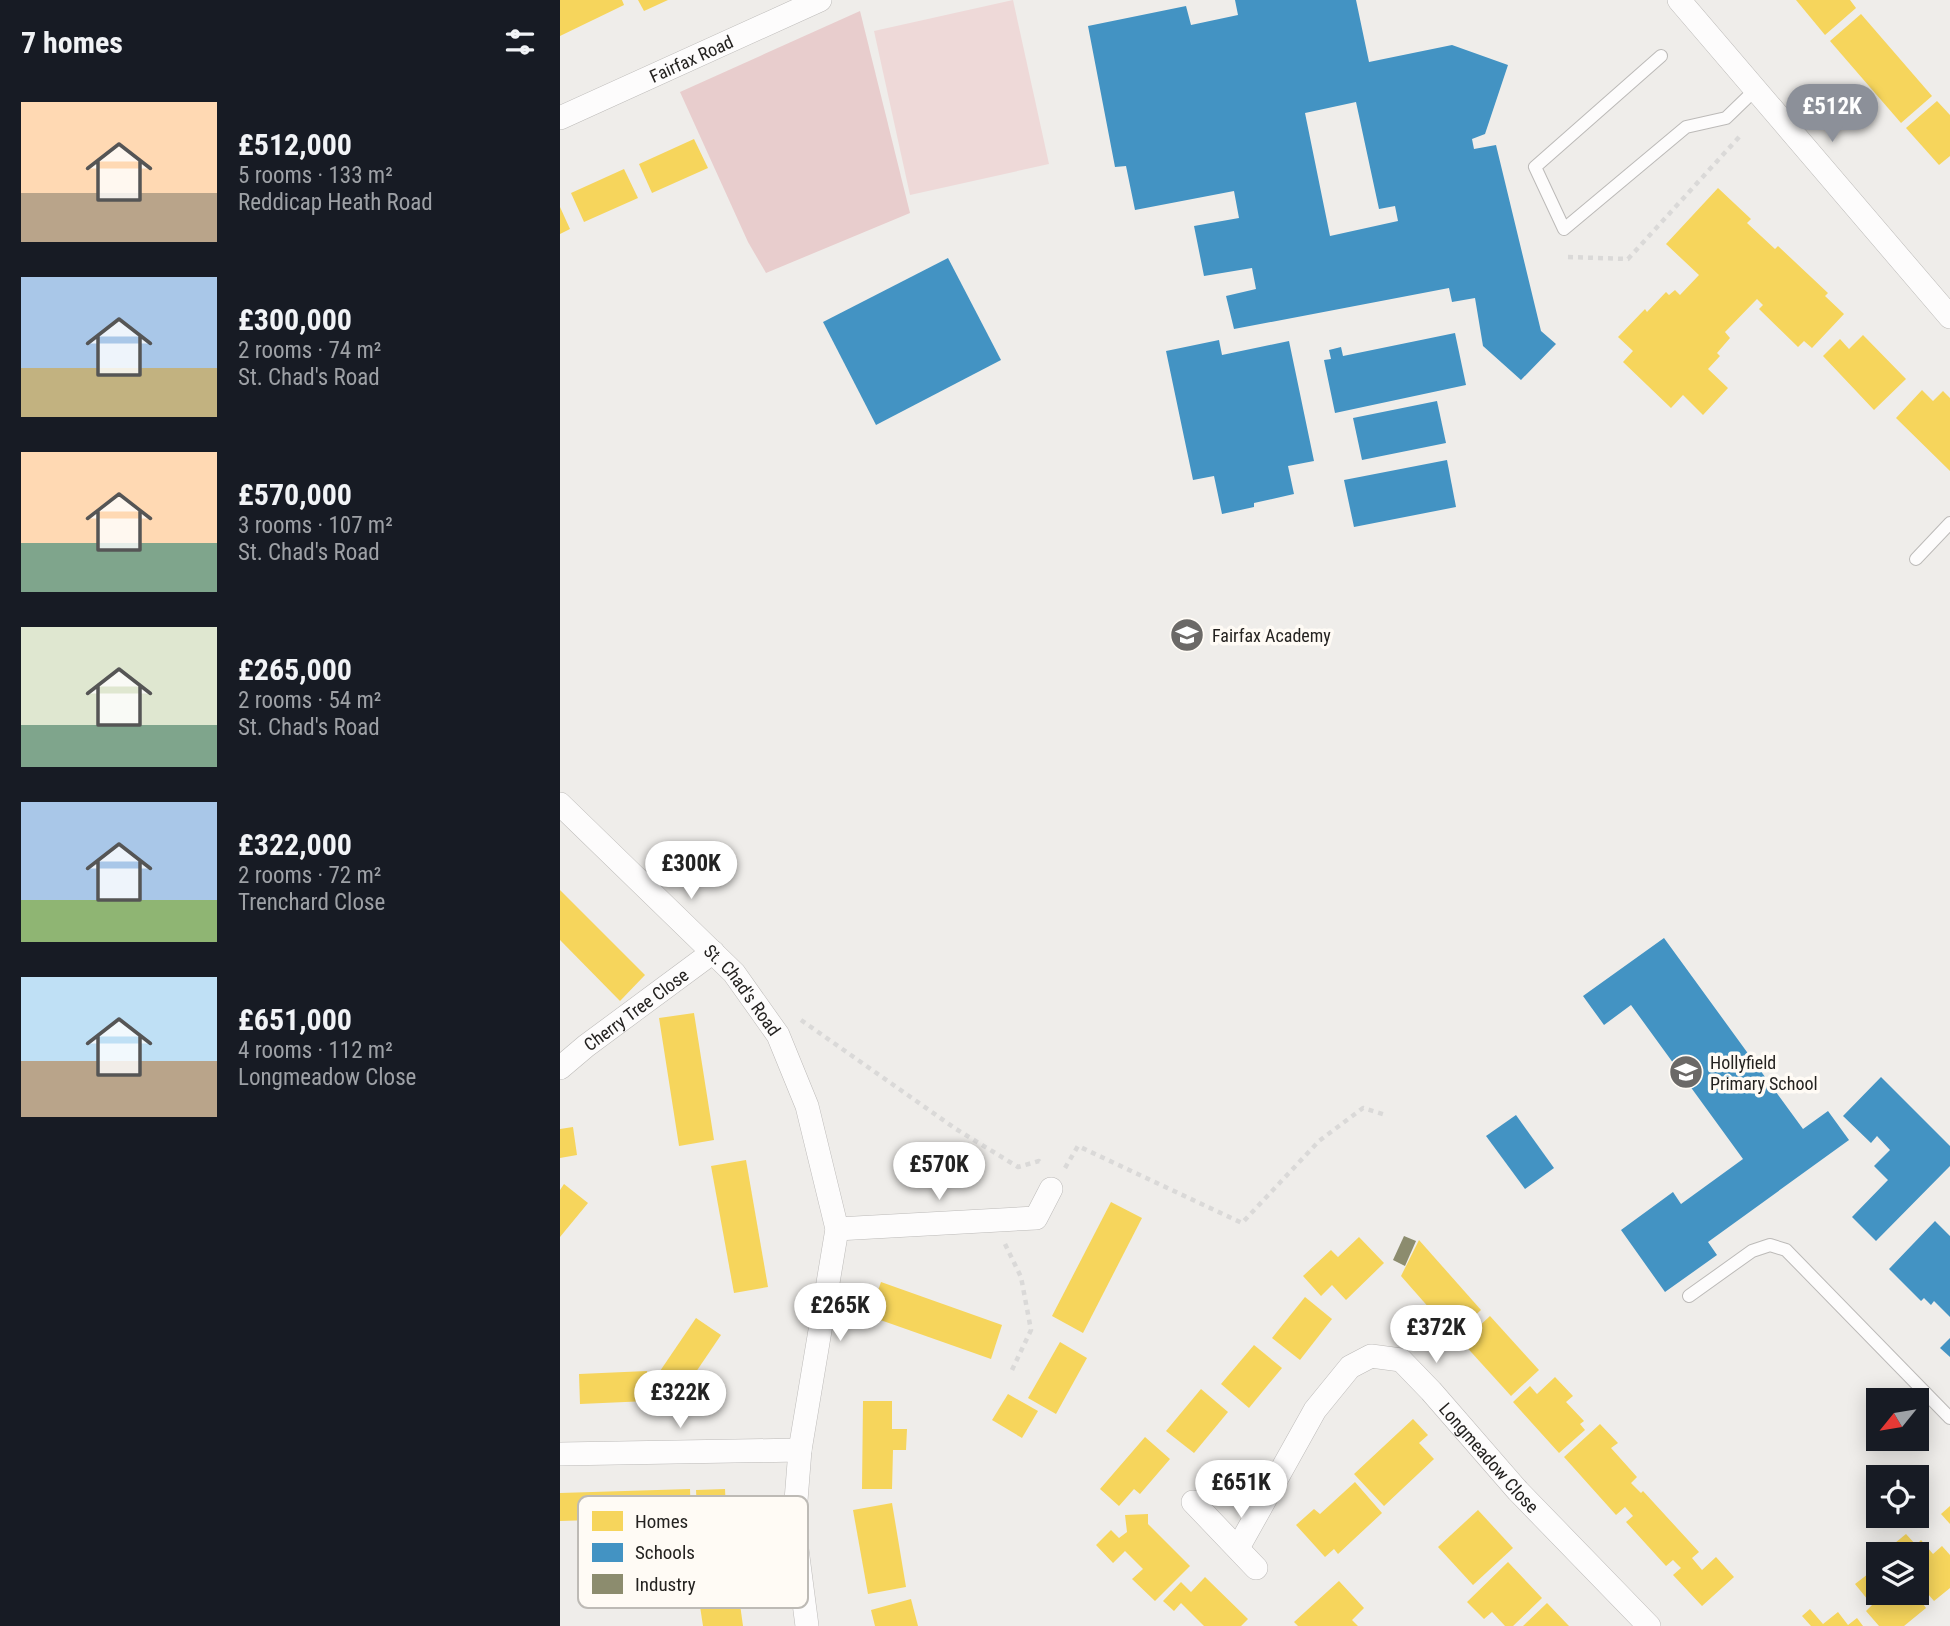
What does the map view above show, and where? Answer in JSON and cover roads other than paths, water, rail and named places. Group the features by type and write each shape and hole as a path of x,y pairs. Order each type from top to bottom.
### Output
{"street":[{"name":"Fairfax Road","path":"560,118 820,0"},
{"path":"1679,0 1950,317"},
{"name":"St. Chad's Road","path":"560,804 734,973 778,1035 807,1106 837,1229 800,1450 796,1496"},
{"name":"Cherry Tree Close","path":"560,1068 607,1030 713,953"},
{"path":"837,1229 1036,1217 1055,1183"},
{"name":"Longmeadow Close","path":"1238,1548 1315,1410 1350,1367 1371,1356 1401,1360 1518,1492 1649,1626"},
{"path":"560,1454 800,1450"},
{"path":"1193,1502 1256,1569"},
{"name":"St. Chad's Road","path":"805,1608 807,1626"}],"lane":[{"path":"1661,56 1535,167 1563,229 1686,127 1726,118 1762,96"},
{"path":"1916,559 1950,523"},
{"path":"1689,1296 1752,1251 1770,1245 1786,1250 1950,1418"}],"place":[{"name":"Fairfax Academy","path":"1187,635"},
{"name":"Hollyfield Primary School","path":"1686,1072"}]}
